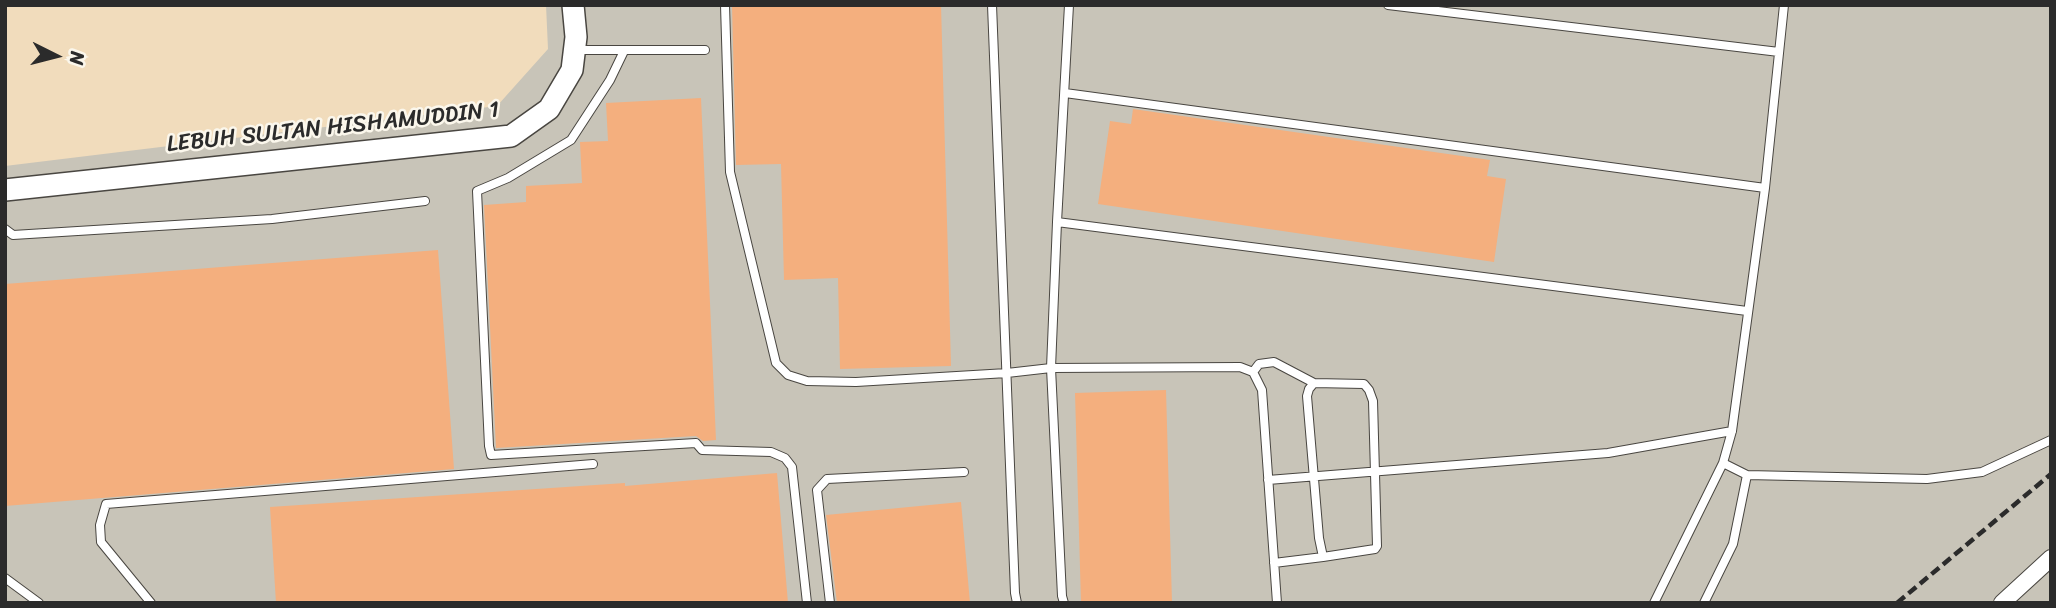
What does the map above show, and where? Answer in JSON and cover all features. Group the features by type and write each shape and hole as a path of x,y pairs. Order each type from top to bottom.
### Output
{"street":[{"name":"LEBUH SULTAN HISHAMUDDIN 1","path":"5,190 510,136 549,109 572,70 575,50 573,5"},
{"path":"2003,603 2051,558"}],"lane":[{"path":"724,5 730,172 776,363 789,375 807,381 856,382 1051,368 1240,368 1253,372 1262,390 1277,603"},
{"path":"992,5 1017,603"},
{"path":"1064,603 1051,368 1069,5"},
{"path":"1388,5 1779,52"},
{"path":"1654,603 1723,463 1732,431 1765,188 1784,5"},
{"path":"575,50 705,50"},
{"path":"624,51 610,80 571,141 508,178 477,191 491,455 696,443 702,450 771,452 785,458 792,467 807,603"},
{"path":"1065,93 1765,188"},
{"path":"5,229 9,235 272,219 425,201"},
{"path":"1057,222 1747,310"},
{"path":"1253,372 1259,364 1274,362 1314,383 1364,384 1373,401 1375,549 1274,563"},
{"path":"1314,383 1307,396 1319,538 1323,557"},
{"path":"1268,480 1608,453 1732,431"},
{"path":"1723,463 1747,475 1927,479 1982,472 2051,440"},
{"path":"151,603 101,542 100,525 106,504 593,464"},
{"path":"830,603 817,490 827,479 964,472"},
{"path":"1704,603 1733,544 1747,475"},
{"path":"5,578 39,603"}],"shaded area":[{"path":"546,5 2051,5 2051,603 5,603 5,166 497,106 548,49"}],"building":[{"path":"732,5 941,5 951,366 840,369 838,278 784,280 781,164 736,165"},
{"path":"701,98 716,440 703,441 696,436 496,448 484,205 526,202 526,186 582,183 580,142 608,141 606,103"},
{"path":"1133,109 1490,160 1487,176 1506,179 1494,262 1098,204 1110,121 1131,124"},
{"path":"438,250 454,469 5,506 5,284"},
{"path":"1166,390 1172,603 1081,603 1075,393"},
{"path":"777,473 788,603 276,603 270,507 625,483 625,486"},
{"path":"961,502 970,603 837,603 826,515"}],"railway":[{"path":"1897,603 2051,474"}]}
